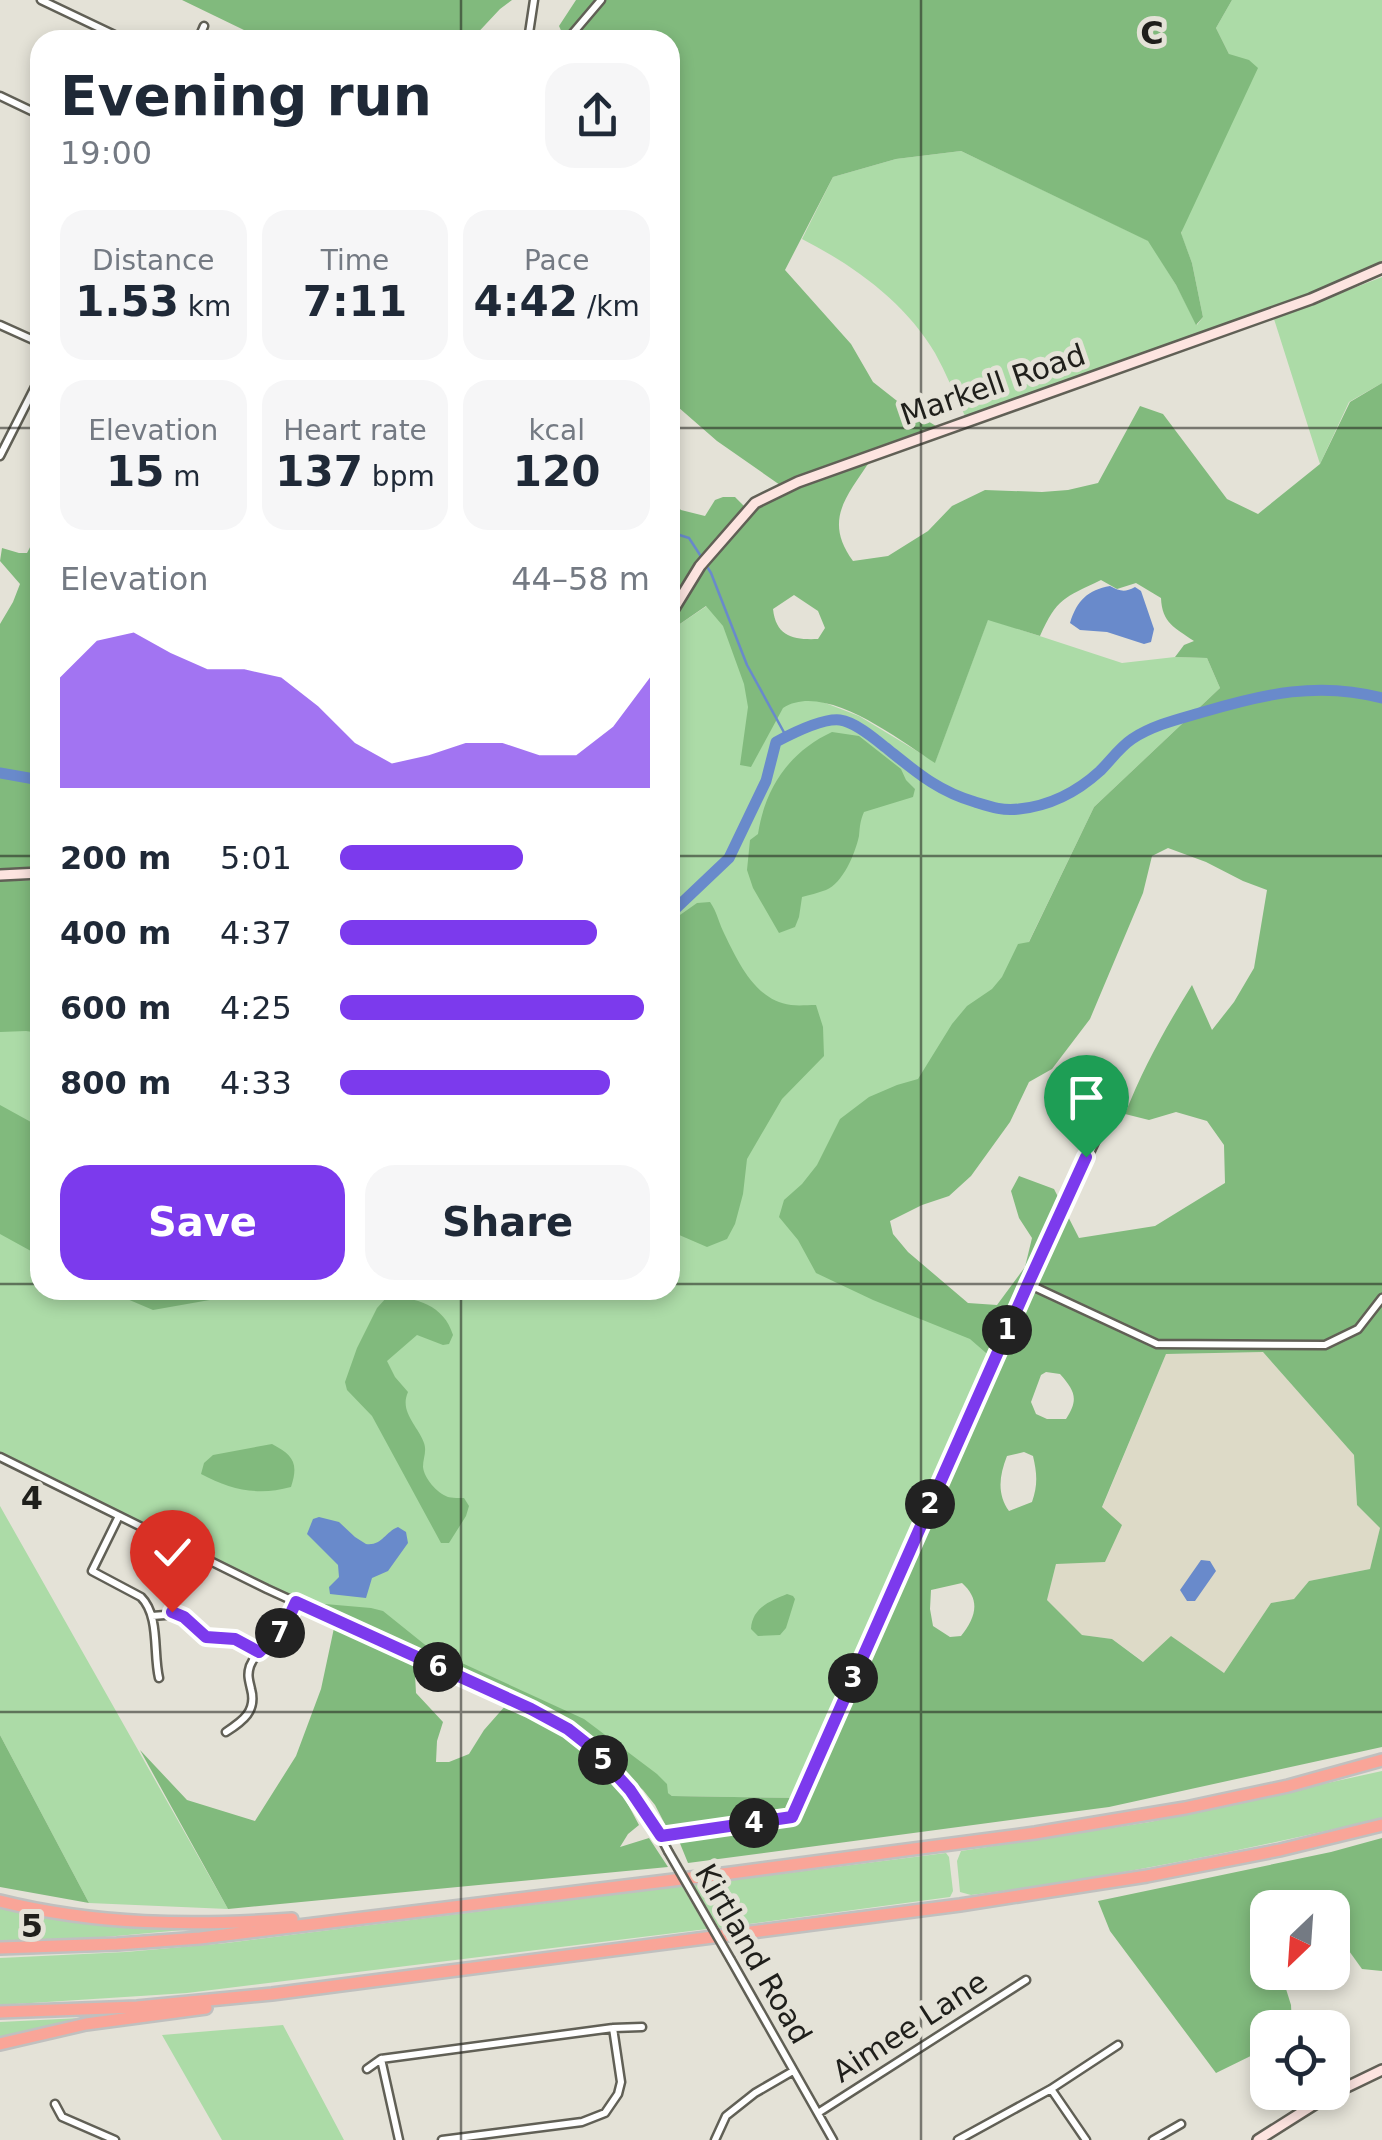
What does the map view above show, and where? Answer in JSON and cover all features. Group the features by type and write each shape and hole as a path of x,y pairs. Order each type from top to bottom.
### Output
{"highway":[{"path":"0,1948 200,1938 1036,1833 1288,1786 1382,1760"},
{"path":"0,2012 137,2008 272,1994 1044,1893 1261,1854 1382,1825"},
{"path":"0,1902 92,1919 201,1924 416,1910"},
{"path":"0,2044 86,2024 358,1983"}],"street":[{"path":"41,0 104,30"},
{"path":"530,30 534,0"},
{"path":"576,30 601,0"},
{"path":"202,30 204,26"},
{"path":"0,96 30,110"},
{"name":"Markell Road","path":"680,599 700,566 755,504 798,482 1311,299 1382,268"},
{"path":"0,325 30,338"},
{"path":"0,456 30,397"},
{"path":"0,875 30,874"},
{"path":"661,1836 792,1817 1028,1284 1121,1087"},
{"path":"1028,1284 1158,1344 1324,1345 1358,1329 1382,1298"},
{"name":"Kirtland Road","path":"0,1457 296,1602 531,1709 568,1729 592,1748 630,1790 661,1836 833,2140"},
{"path":"120,1516 92,1571 146,1603 152,1616 159,1678"},
{"path":"226,1732 244,1721 252,1709 253,1693 248,1678 251,1664 283,1630 296,1602"},
{"path":"152,1616 178,1614 206,1637 235,1639 259,1652"},
{"name":"Aimee Lane","path":"818,2112 1026,1980"},
{"path":"367,2069 381,2060 642,2027"},
{"path":"442,2140 582,2122 605,2113 621,2082 613,2028"},
{"path":"958,2140 1051,2089 1118,2045"},
{"path":"381,2060 399,2140"},
{"path":"1258,2140 1326,2097 1382,2070"},
{"path":"714,2140 726,2116 793,2071"},
{"path":"1051,2089 1086,2140"},
{"path":"55,2104 62,2117 115,2140"},
{"path":"1153,2140 1181,2124"}],"shaded area":[{"path":"1263,1352 1354,1455 1357,1505 1380,1528 1370,1569 1309,1581 1294,1599 1271,1603 1224,1673 1144,1662 1112,1639 1082,1635 1047,1600 1056,1564 1102,1508 1166,1354"}],"green space":[{"path":"182,0 512,0 480,30 244,30"},
{"path":"576,0 596,0 570,30 561,30 559,26"},
{"path":"606,0 1232,0 1216,28 1229,54 1249,60 1258,68 1181,233 1192,263 1203,317 1196,325 1148,241 961,151 896,159 833,177 785,270 851,344 873,382 936,426 780,485 717,441 680,409 680,30 580,30"},
{"path":"1232,0 1382,0 1382,263 1283,305 965,416 935,353 909,317 859,273 802,239 833,177 896,159 961,151 1149,241 1197,325 1203,317 1192,263 1181,234 1229,54 1216,28"},
{"path":"1382,277 1382,383 1349,402 1320,464 1274,319"},
{"path":"1382,383 1382,1747 1109,1807 688,1863 679,1841 787,1825 803,1801 993,1359 970,1339 816,1273 798,1240 779,1217 784,1200 817,1165 840,1119 869,1097 918,1079 952,1024 1002,977 1018,944 1029,942 1094,807 1220,688 1207,658 1175,657 1184,645 1194,641 1167,619 1161,598 1136,583 1117,589 1101,580 1063,600 1040,636 988,620 935,763 882,728 840,707 800,702 783,708 751,767 740,765 748,707 723,626 706,606 680,624 680,606 708,564 752,512 788,490 870,461 847,497 839,521 844,546 853,561 888,556 928,531 952,506 985,490 1042,492 1098,483 1140,406 1163,414 1227,499 1258,514 1320,464 1350,402","holes":["794,595 818,611 825,628 818,639 794,637 778,626 773,609","1168,848 1267,890 1254,968 1234,1002 1212,1030 1192,985 1155,1048 1125,1114 1149,1120 1176,1112 1207,1121 1224,1145 1225,1183 1155,1226 1079,1238 1054,1189 1019,1176 1011,1191 1019,1218 1032,1238 1025,1267 997,1305 968,1303 908,1252 893,1234 890,1221 949,1196 971,1176 1010,1122 1029,1082 1052,1069 1090,1019 1143,893 1152,856","1263,1352 1354,1455 1357,1505 1380,1528 1370,1569 1309,1581 1294,1599 1271,1603 1224,1673 1171,1636 1143,1662 1112,1639 1082,1635 1047,1600 1056,1564 1105,1562 1122,1525 1102,1507 1166,1354","1060,1374 1069,1385 1074,1395 1066,1419 1047,1419 1036,1414 1031,1402 1041,1375","1024,1452 1033,1456 1036,1479 1032,1502 1009,1511 1003,1498 1002,1471 1007,1456","962,1583 968,1589 974,1609 961,1636 950,1637 933,1626 931,1590"]},
{"path":"735,497 745,507 695,565 680,590 680,509 705,516 715,500"},
{"path":"30,547 30,868 0,870 0,624 20,584 0,561 2,548 27,553"},
{"path":"729,591 802,694 859,716 935,762 988,619 1122,663 1207,658 1220,688 1094,807 1009,983 868,1250 1001,1340 797,1798 672,1796 645,1778 580,1720 287,1594 0,1453 0,901 30,901 30,1300 680,1300 680,624"},
{"path":"832,732 859,736 901,769 915,789 913,797 864,812 855,851 843,875 826,890 802,897 795,927 779,933 747,870 750,840 758,834 766,801 782,773 803,750"},
{"path":"30,880 30,1032 0,1032 0,881"},
{"path":"710,902 734,954 767,996 794,1005 816,1005 823,1027 824,1056 782,1099 747,1159 735,1224 727,1239 707,1247 680,1235 680,915 697,903"},
{"path":"0,1105 30,1122 30,1250 0,1234"},
{"path":"130,1300 210,1300 153,1310"},
{"path":"384,1300 411,1300 428,1305 443,1316 453,1335 449,1344 443,1345 417,1335 387,1361 408,1392 406,1406 425,1446 426,1476 440,1492 464,1498 469,1506 449,1543 441,1543 372,1416 347,1390 345,1382 357,1348"},
{"path":"272,1444 292,1461 291,1487 245,1490 201,1474 204,1463 213,1455"},
{"path":"0,1506 228,1909 89,1903 0,1735"},
{"path":"787,1594 795,1599 786,1628 780,1635 758,1636 751,1629 758,1611"},
{"path":"325,1604 383,1611 429,1648 584,1719 657,1774 672,1796 797,1798 790,1815 668,1830 643,1790 575,1728 322,1611"},
{"path":"334,1628 440,1675 415,1674 416,1693 443,1722 436,1762 449,1762 469,1754 506,1705 533,1716 569,1738 616,1782 639,1825 620,1847 649,1838 668,1867 228,1909 140,1750 187,1800 255,1821 296,1756 321,1689"},
{"path":"0,1735 89,1903 0,1887"},
{"path":"1382,1771 1382,1818 1126,1872 971,1895 960,1892 957,1861 961,1851 1150,1822"},
{"path":"1382,1838 1382,1971 1362,1969 1350,1952 1350,1890 1250,1890 1250,1990 1286,1990 1291,2010 1250,2010 1250,2056 1216,2073 1110,1931 1098,1901"},
{"path":"946,1853 953,1891 950,1897 719,1928 693,1885"},
{"path":"682,1886 707,1929 187,1993 0,2005 0,1958 227,1943"},
{"path":"0,1907 55,1918 183,1930 0,1943"},
{"path":"81,2018 82,2021 0,2040 0,2022"},
{"path":"283,2025 344,2140 222,2140 162,2035"}],"water":[{"path":"1110,586 1122,591 1135,587 1141,591 1154,629 1151,642 1144,644 1107,632 1080,630 1070,623 1084,597"},
{"path":"313,1519 339,1522 366,1544 376,1543 398,1527 406,1532 408,1543 388,1571 372,1578 366,1598 330,1594 329,1587 339,1577 338,1565 307,1534"},
{"path":"1201,1560 1210,1561 1216,1571 1195,1601 1187,1601 1180,1590"}],"waterway":[{"path":"680,535 689,538 702,558"},
{"path":"706,565 747,665 786,736"},
{"path":"680,905 729,858 766,781 776,742 816,724 833,720 852,724 938,786 981,804 1013,809 1041,805 1072,791 1100,771 1132,739 1176,720 1292,692 1336,690 1382,698"},
{"path":"0,773 30,778"}],"route":[{"path":"172,1612 184,1617 206,1637 235,1639 259,1652 283,1630 296,1602 502,1696 568,1729 592,1748 630,1790 661,1836 792,1817 1086,1157"}]}
